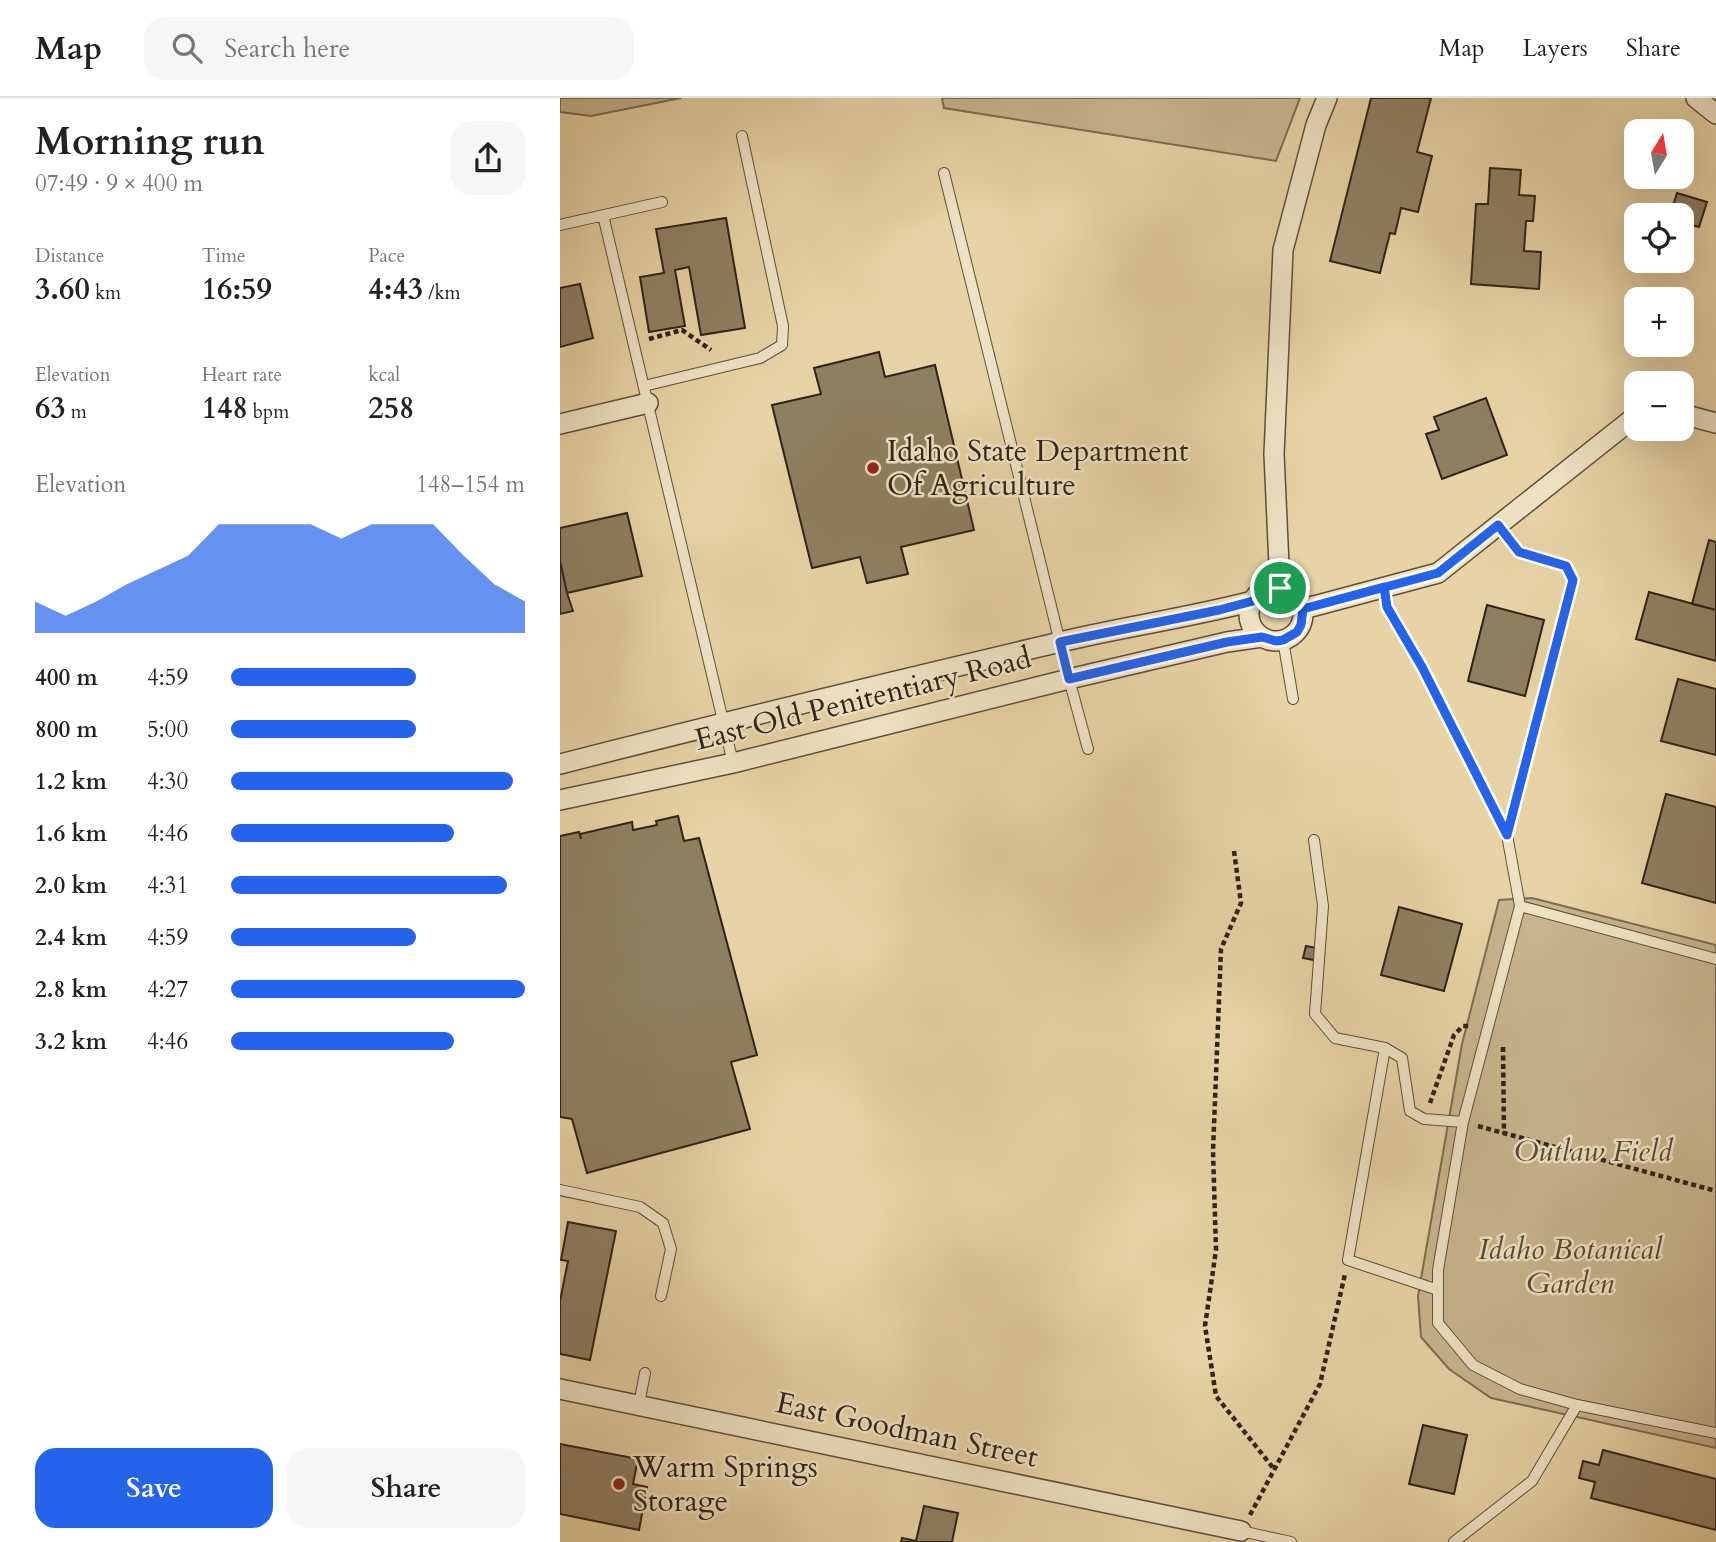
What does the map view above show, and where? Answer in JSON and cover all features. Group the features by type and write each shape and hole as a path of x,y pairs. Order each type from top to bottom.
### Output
{"street":[{"path":"1280,588 1274,454 1283,250 1316,125 1327,98"},
{"path":"1696,98 1716,114"},
{"path":"560,424 646,395"},
{"path":"1694,417 1716,423"},
{"path":"1303,609 1438,573 1624,425"},
{"path":"1280,588 1295,595 1303,609 1301,625 1297,632 1276,641 1256,632 1250,609 1258,595 1280,588"},
{"name":"East Old Penitentiary Road","path":"560,764 723,722 1060,642 1253,601"},
{"name":"East Old Penitentiary Road","path":"560,800 733,764 1069,679 1227,642 1262,637"},
{"name":"East Goodman Street","path":"560,1389 1241,1531"}],"lane":[{"path":"646,395 760,358 782,345 783,326 742,136"},
{"path":"944,173 1088,749"},
{"path":"560,225 662,202"},
{"path":"603,215 733,764"},
{"path":"1498,525 1519,552 1566,566 1573,580 1507,835"},
{"path":"1384,587 1387,607 1422,667 1507,835 1520,906 1463,1122 1438,1270 1438,1323 1474,1365 1520,1389 1577,1405 1716,1433"},
{"path":"1283,640 1293,699"},
{"path":"1314,840 1323,906 1315,1014 1335,1038 1385,1048 1402,1058 1410,1111 1424,1119 1463,1122"},
{"path":"1520,906 1716,959"},
{"path":"1385,1048 1348,1260 1438,1290"},
{"path":"560,1190 640,1207 663,1223 671,1250 661,1296"},
{"path":"639,1404 645,1373"},
{"path":"1454,1542 1532,1481 1577,1405"},
{"path":"1241,1531 1291,1542"}],"path":[{"path":"645,340 682,331 711,350"},
{"path":"1234,851 1241,903 1221,949 1213,1151 1216,1250 1205,1326 1216,1396 1274,1469"},
{"path":"1463,1122 1716,1191"},
{"path":"1241,1531 1320,1384 1348,1260"}],"green space":[{"path":"560,98 681,98 591,116 560,112"},
{"path":"942,98 1300,98 1276,161 944,108"},
{"name":"Idaho Botanical Garden","path":"1532,898 1716,945 1716,1448 1491,1398 1449,1369 1421,1337 1418,1296 1462,1044 1499,900"}],"building":[{"path":"1371,98 1431,98 1417,152 1432,156 1418,212 1401,208 1395,234 1390,233 1380,273 1330,261"},
{"path":"1490,168 1521,170 1519,195 1535,196 1533,221 1526,221 1524,251 1541,252 1539,289 1471,284 1476,204 1488,204"},
{"path":"1677,193 1707,202 1699,227 1694,226 1694,203 1674,203"},
{"path":"726,218 745,328 701,335 689,267 675,270 685,326 649,332 640,277 664,273 656,229"},
{"path":"580,284 593,338 560,347 560,288"},
{"name":"Idaho State Department Of Agriculture","path":"879,352 885,377 935,365 974,530 901,547 908,574 867,583 860,557 812,568 772,405 821,394 814,368"},
{"path":"1486,398 1507,455 1442,479 1426,434 1439,430 1434,417"},
{"path":"627,513 642,576 567,593 560,561 560,528"},
{"path":"1709,540 1716,542 1716,610 1692,604"},
{"path":"560,561 573,611 560,614"},
{"path":"1649,592 1716,610 1716,661 1636,639"},
{"path":"1487,605 1544,620 1525,696 1468,681"},
{"path":"1678,679 1716,689 1716,755 1661,741"},
{"path":"1666,794 1716,807 1716,903 1642,883"},
{"path":"678,816 684,841 699,838 757,1055 731,1062 750,1129 587,1173 572,1119 560,1117 560,836 579,832 581,839 580,834 632,822 633,830 657,825 656,821"},
{"path":"1399,907 1462,924 1444,991 1381,975"},
{"path":"1306,946 1317,948 1314,960 1303,958"},
{"path":"568,1222 616,1231 590,1360 560,1354 560,1301 568,1261 561,1260"},
{"path":"1423,1425 1467,1435 1454,1494 1409,1484"},
{"path":"560,1444 638,1459 633,1484 647,1487 639,1530 560,1514"},
{"path":"1603,1450 1716,1479 1716,1530 1591,1498 1595,1482 1579,1478 1583,1461 1599,1465"},
{"path":"924,1506 958,1513 952,1542 901,1542 902,1538 916,1541"}],"place":[{"name":"Idaho State Department Of Agriculture","path":"873,468"},
{"name":"Warm Springs Storage","path":"619,1484"}],"route":[{"path":"1280,588 1264,591 1253,601 1219,610 1060,642 1069,679 1227,642 1262,637 1283,640 1297,632 1301,625 1303,609 1384,587 1387,607 1422,667 1507,835 1573,580 1566,566 1519,552 1498,525 1438,573 1303,609 1295,595 1280,588"}],"park label":[{"name":"Outlaw Field","path":"1593,1151"}]}
